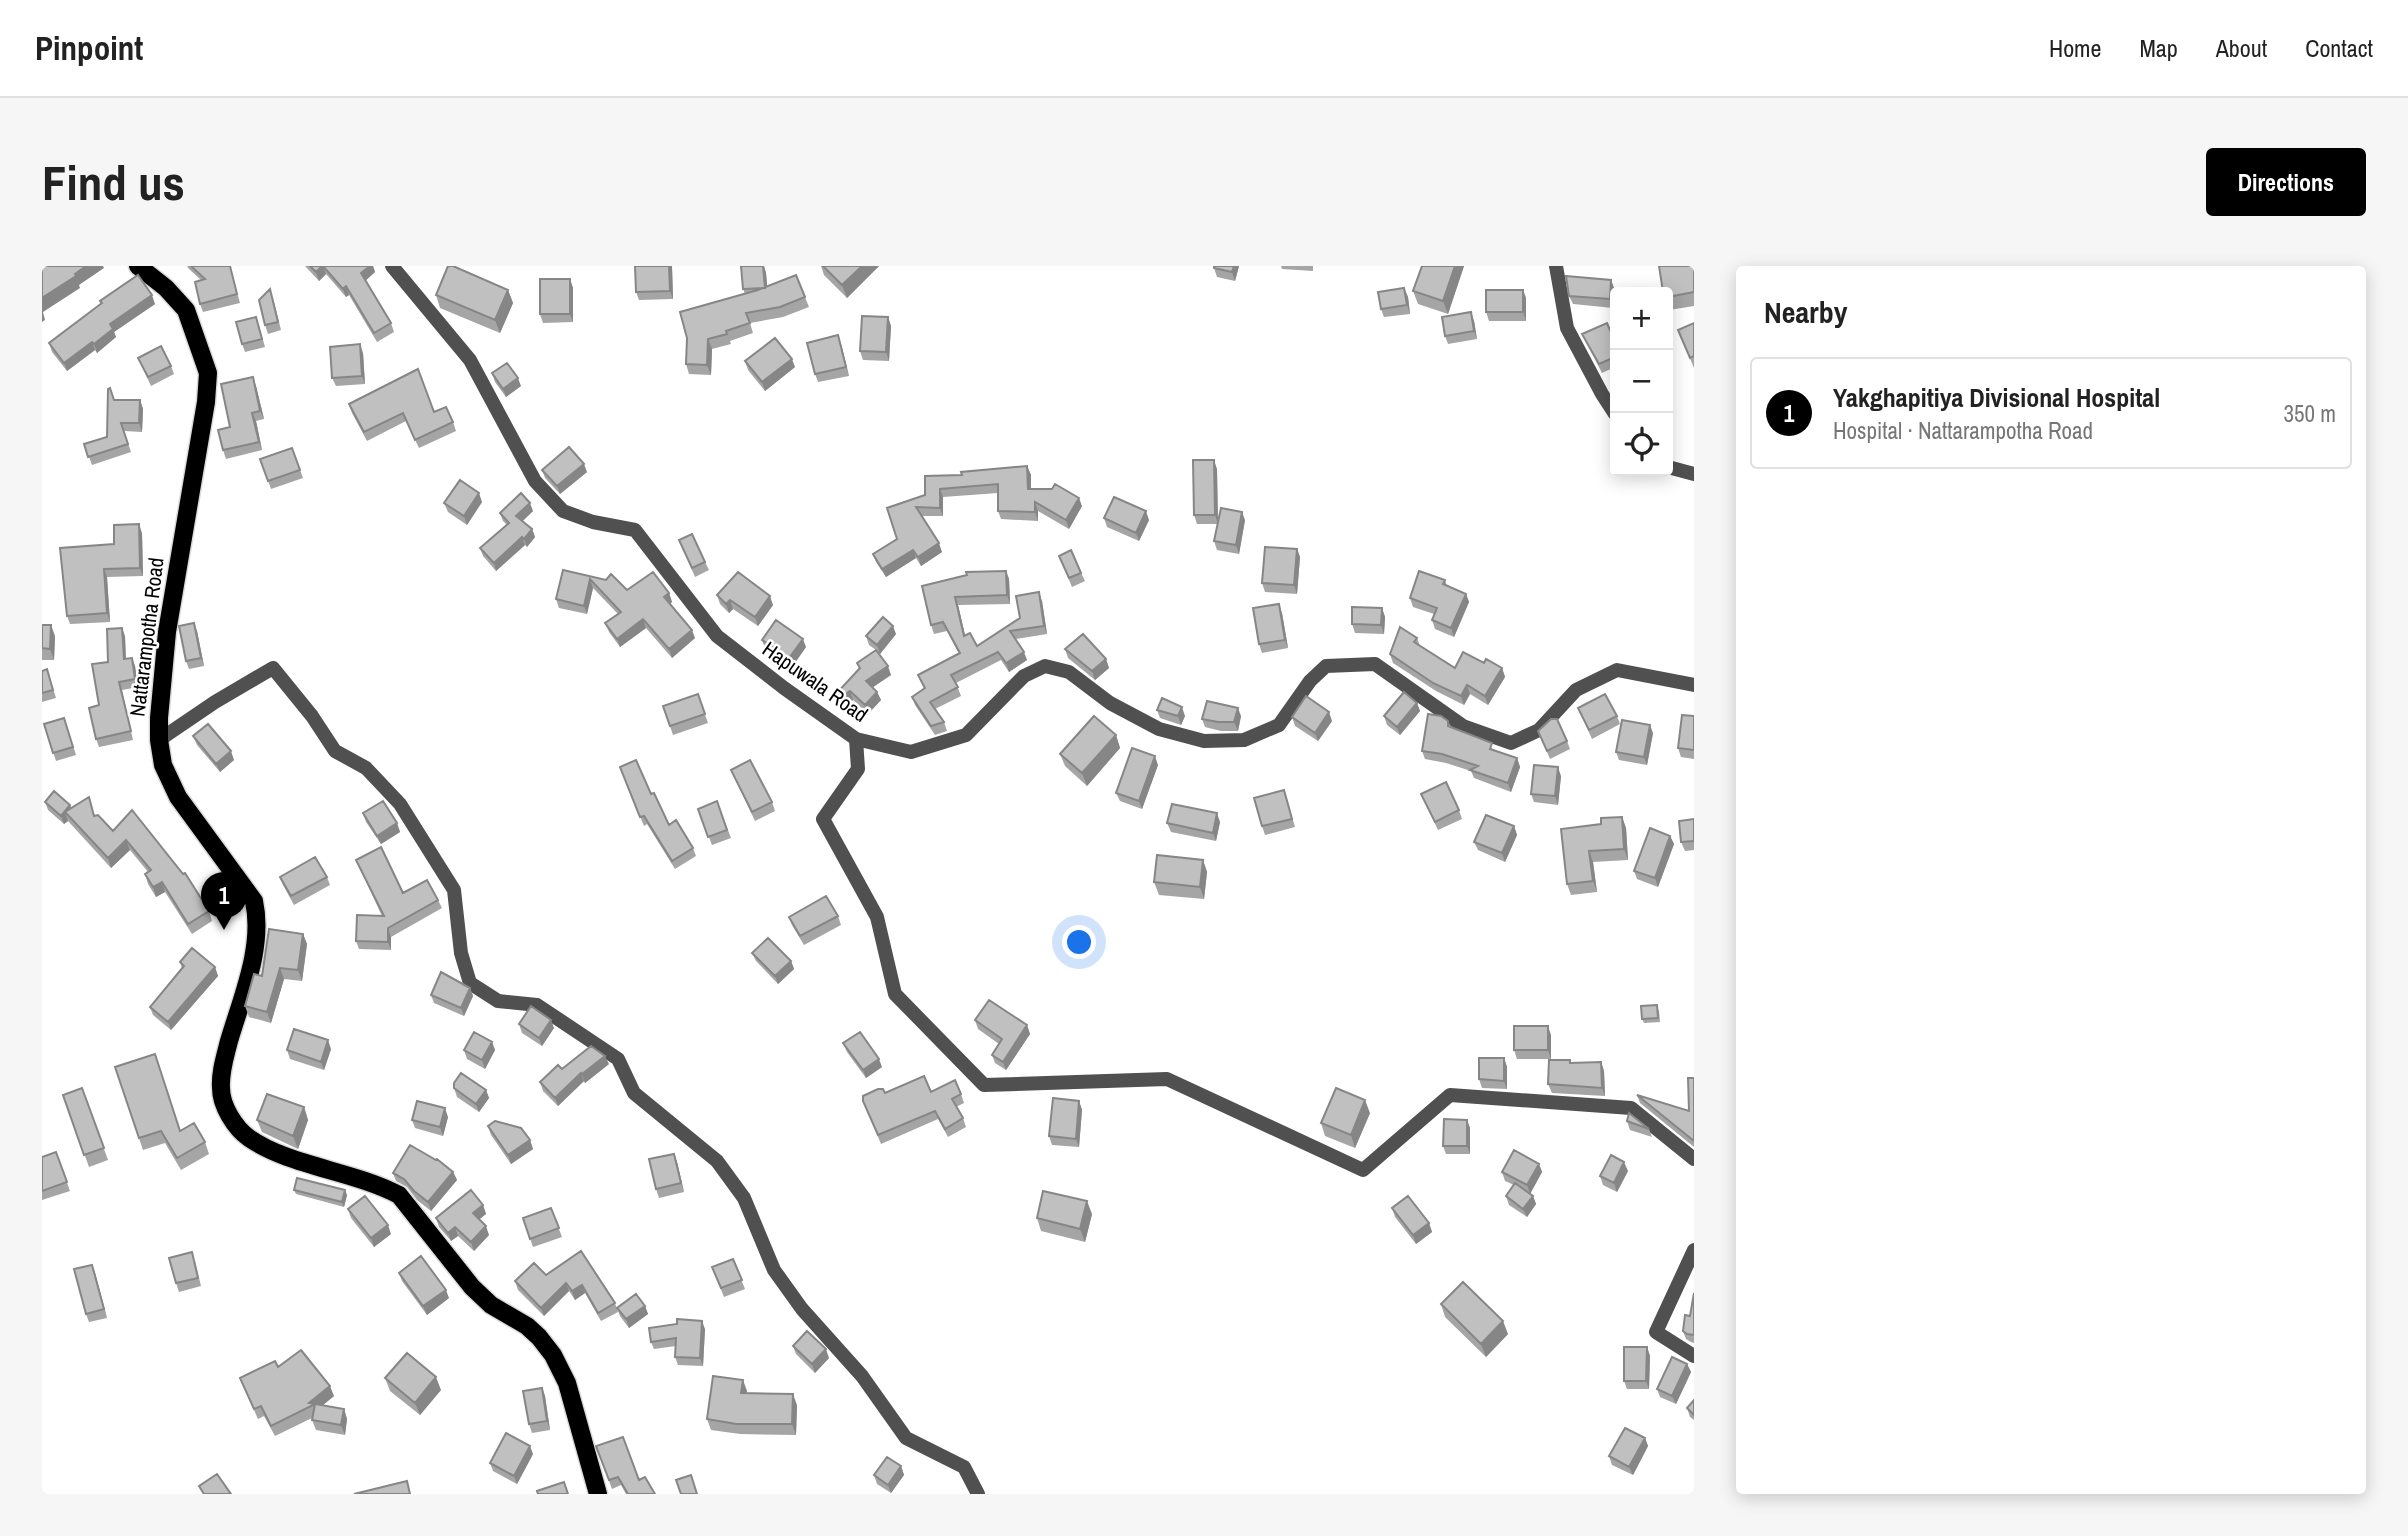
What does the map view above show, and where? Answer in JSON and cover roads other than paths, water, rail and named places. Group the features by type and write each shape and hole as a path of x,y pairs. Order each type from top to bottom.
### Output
{"main road":[{"name":"Nattarampotha Road","path":"138,266 166,288 186,310 208,373 206,402 167,632 159,740 163,765 178,797 254,901 258,919 250,969 222,1068 220,1091 230,1117 248,1138 280,1153 382,1186 399,1195 471,1287 491,1305 527,1326 539,1337 553,1355 567,1383 598,1494"}],"street":[{"name":"Hapuwala Road","path":"392,266 470,360 536,481 563,511 593,522 635,530 717,636 856,739 911,752 966,735 1024,676 1045,666 1069,672 1110,703 1159,729 1204,741 1244,740 1279,725 1310,681 1326,666 1375,664 1463,726 1511,743 1539,730 1576,690 1617,670 1694,685"},
{"path":"1556,266 1567,328 1614,413"},
{"path":"1673,468 1694,474"},
{"path":"159,740 215,702 273,668 312,716 335,751 366,768 400,804 454,890 461,953 470,983 498,1001 537,1005 618,1059 634,1093 717,1161 744,1198 774,1270 802,1309 862,1376 906,1437 964,1467 978,1494"},
{"path":"856,739 858,769 823,819 877,917 895,994 984,1085 1167,1079 1363,1170 1450,1095 1631,1108 1694,1159"},
{"path":"1694,1250 1656,1332 1694,1356"}],"place":[{"name":"Yakghapitiya Divisional Hospital","path":"224,930"}]}
